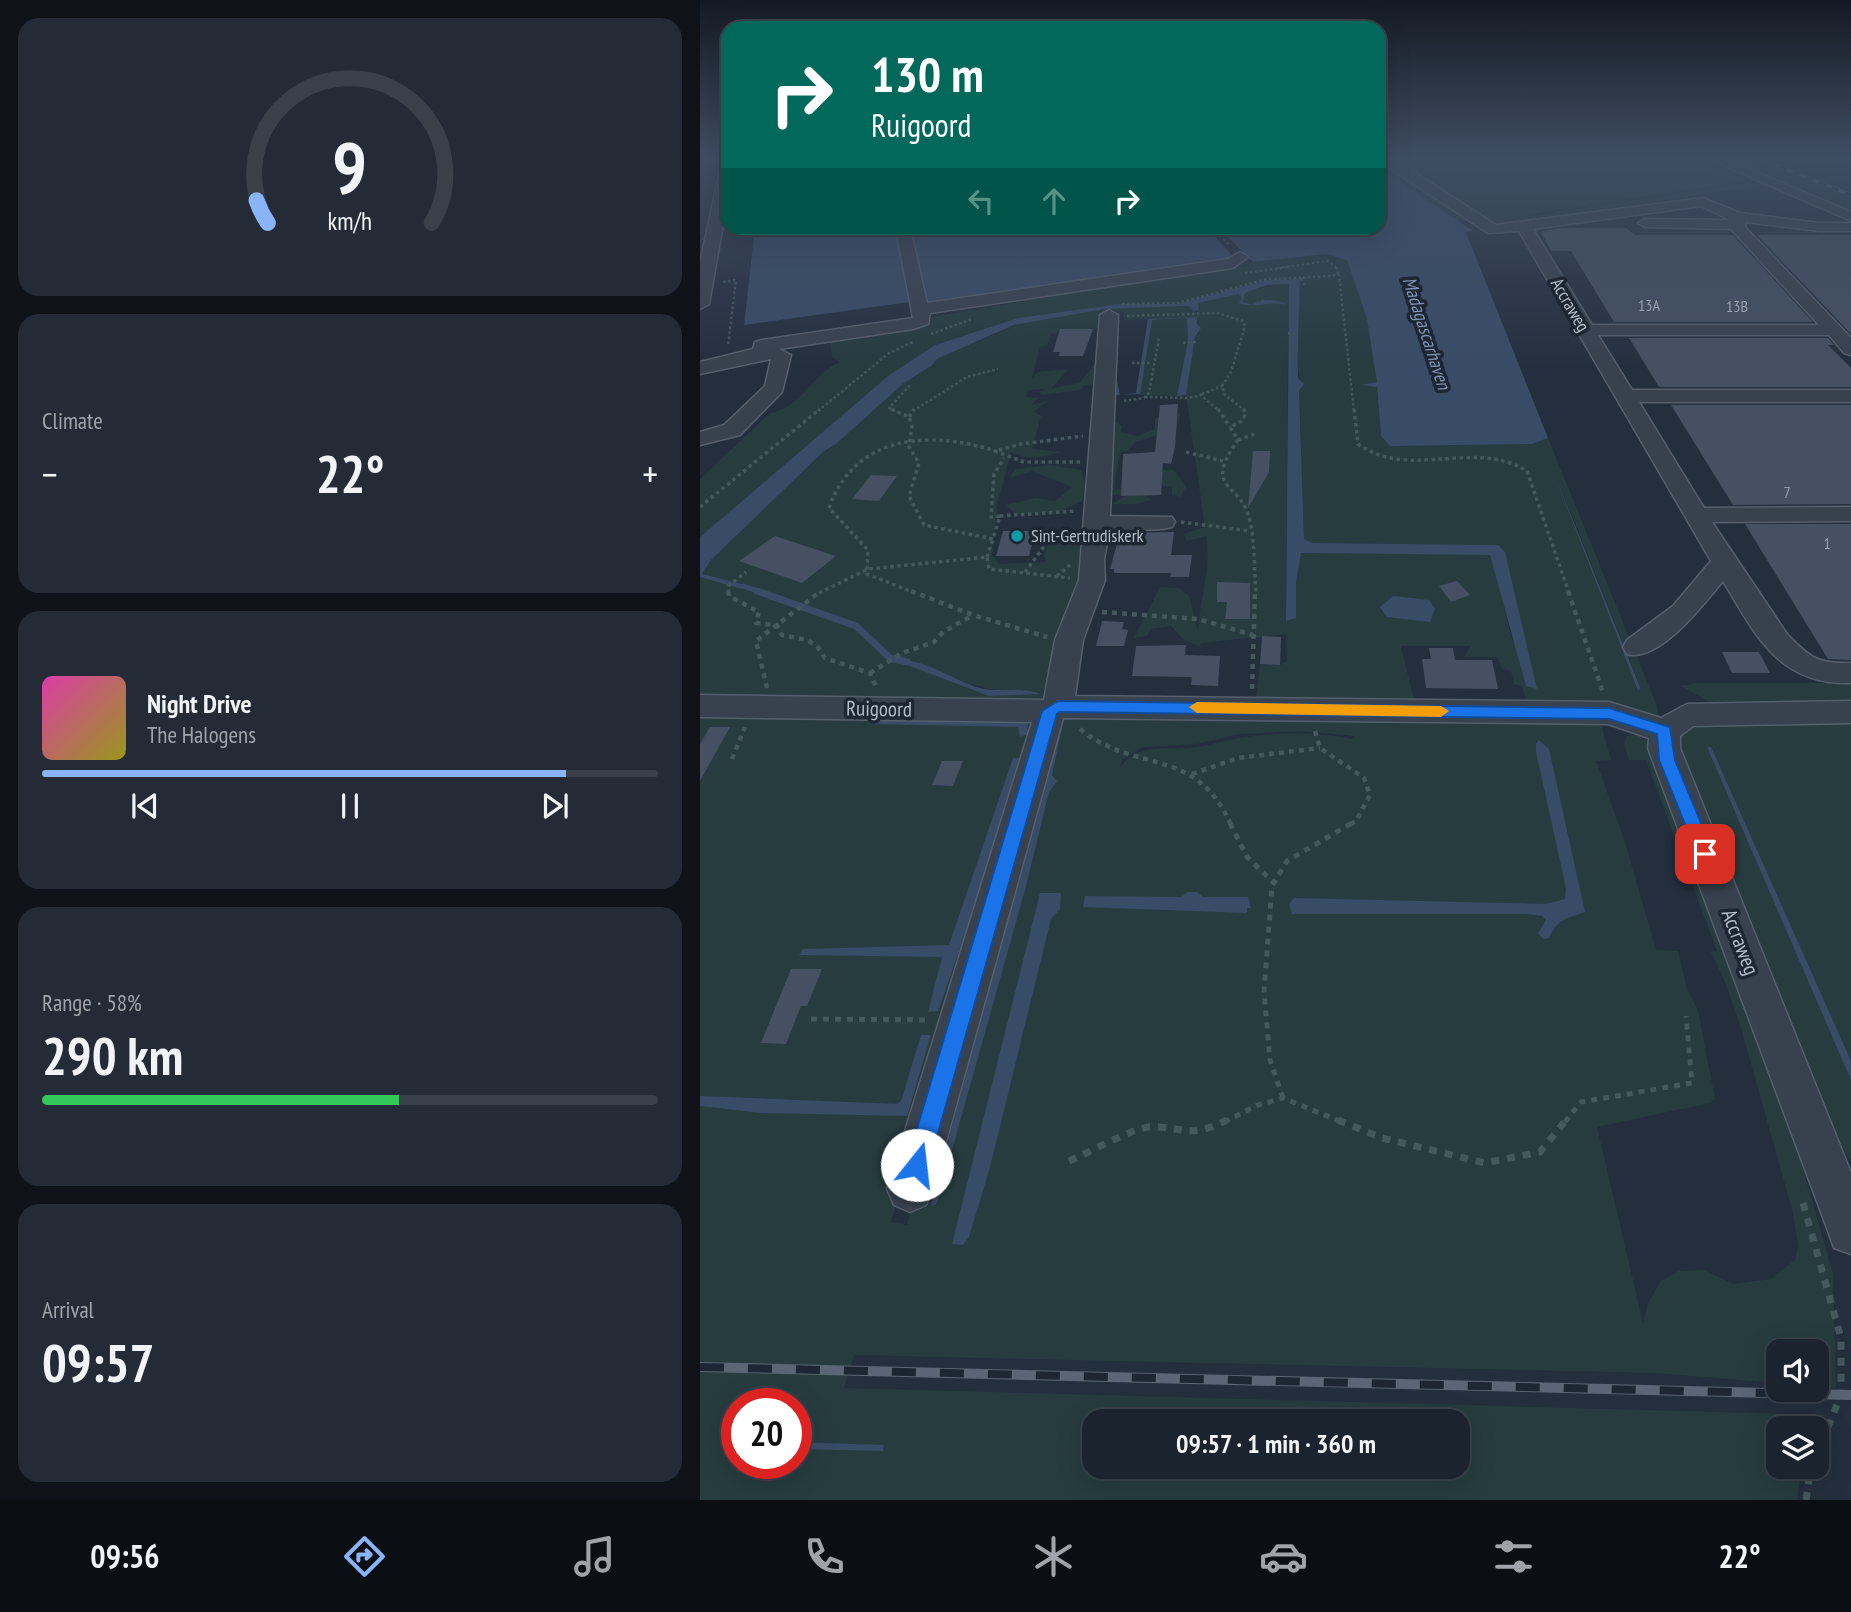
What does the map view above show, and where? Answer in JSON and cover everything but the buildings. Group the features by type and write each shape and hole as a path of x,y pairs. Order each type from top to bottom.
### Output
{"street":[{"path":"1487,226 1493,230 1524,226"},
{"name":"Accraweg","path":"1524,226 1724,562 1776,639 1798,663 1820,673 1851,673"},
{"path":"1739,226 1851,349"},
{"path":"1812,226 1851,227"},
{"path":"700,304 706,233"},
{"path":"762,351 762,346 913,324 922,320 904,235"},
{"path":"920,309 1233,263 1240,257"},
{"path":"910,1189 959,1021 1058,708 1069,640 1092,580 1091,560 1098,522 1099,462 1111,312"},
{"path":"1585,330 1834,330"},
{"path":"700,369 727,365 762,351 781,355 775,388 732,430 700,439"},
{"path":"1624,396 1851,396"},
{"path":"1696,515 1851,514"},
{"path":"1098,522 1163,522"},
{"path":"1637,647 1683,612 1724,562"},
{"name":"Ruigoord","path":"700,706 881,710 1249,708 1609,713 1665,731"},
{"path":"1665,731 1687,715 1851,712"},
{"name":"Accraweg","path":"1665,731 1664,748 1667,760 1738,935 1851,1231"}],"path":[{"path":"1220,235 1240,257"},
{"path":"1238,275 1318,261 1333,262 1339,275 1358,444 1376,457 1500,458 1521,465 1527,471 1609,713"},
{"path":"1111,312 1178,303 1267,279 1339,275"},
{"path":"1301,278 1305,285"},
{"path":"729,346 736,280 733,281"},
{"path":"1103,401 1130,402 1145,397 1189,398 1222,386 1231,372 1245,326 1243,321 1218,313 1111,312"},
{"path":"700,507 889,353 979,317"},
{"path":"1288,334 1298,334"},
{"path":"1145,397 1149,393 1159,338"},
{"path":"1183,343 1197,342"},
{"path":"986,363 990,367 988,371"},
{"path":"1132,363 1153,363"},
{"path":"909,417 916,406 941,396 967,377 999,369"},
{"path":"910,385 889,408 909,417 912,425 909,447 919,463 909,496 923,525 993,539"},
{"path":"1222,386 1226,396 1246,411 1242,421 1230,427"},
{"path":"1201,395 1215,404 1230,427 1236,443"},
{"path":"1249,708 1253,635 1257,613 1256,571 1247,512 1222,475 1223,461 1236,443 1257,433"},
{"path":"995,451 1021,443 1101,435"},
{"path":"1069,640 1038,636 973,615 867,574 867,550 829,508 831,499 860,461 881,449 911,442 960,441 995,451 1004,458 1099,462"},
{"path":"1186,452 1223,461"},
{"path":"1004,458 994,474 991,517 1098,522"},
{"path":"1000,516 987,557 989,569 1092,580"},
{"path":"1025,573 1052,536 1098,522"},
{"path":"1163,522 1250,531"},
{"path":"763,631 777,625 790,611 865,569 987,557"},
{"path":"746,572 728,586 729,596 758,611 756,623 777,625"},
{"path":"1080,611 1182,616 1225,622 1253,635"},
{"path":"870,673 902,653 934,642 951,627 973,615"},
{"path":"777,625 782,635 807,640 817,646 825,658 870,673 877,686 881,710"},
{"path":"1058,708 1083,733 1135,758 1164,763 1192,774 1215,794 1230,816 1244,851 1255,867 1274,883"},
{"path":"1192,774 1231,757 1272,755 1320,748 1364,778 1370,795 1356,821 1287,862 1274,883 1264,992 1270,1060 1283,1098"},
{"path":"1069,1161 1147,1127 1189,1133 1209,1129 1258,1105 1283,1098 1382,1138 1485,1163 1540,1152 1581,1102 1692,1083 1686,1016"},
{"path":"811,1019 959,1021"},
{"path":"1802,1198 1841,1338 1841,1395 1829,1424"},
{"path":"1806,1500 1809,1479"}],"green space":[{"path":"1326,254 1347,260 1367,319 1378,383 1360,385 1377,386 1381,436 1461,443 1532,444 1548,438 1657,706 1658,717 1602,706 1527,705 1522,686 1514,684 1511,671 1502,669 1497,657 1464,657 1471,646 1401,646 1415,704 1256,700 1260,664 1280,665 1287,661 1286,634 1201,643 1200,646 1185,641 1171,626 1151,629 1147,636 1134,638 1160,587 1179,588 1189,596 1198,630 1207,571 1206,536 1187,541 1183,534 1205,527 1186,395 1195,337 1200,333 1197,317 1187,318 1188,340 1177,396 1139,395 1152,320 1184,318 1124,320 1123,312 1107,313 1105,327 1052,333 1047,345 1040,347 1032,378 1038,372 1068,369 1052,388 1079,383 1096,363 1098,368 1095,384 1085,385 1080,390 1042,395 1039,392 1046,389 1028,390 1026,397 1038,398 1031,405 1047,401 1034,412 1041,416 1032,449 1062,452 1030,458 1011,453 998,501 992,555 999,564 1045,562 1045,553 1051,542 1062,537 1084,536 1087,560 1048,700 700,701 700,577 753,587 701,575 711,560 824,451 836,444 904,383 931,366 937,359 1024,322 1104,309 1188,306 1195,311 1198,310 1198,303 1239,294 1243,302 1245,293 1275,284 1291,285 1288,338 1286,621 1296,618 1296,583 1301,553 1484,554 1491,555 1514,647 1503,549 1498,545 1312,543 1304,539 1299,391 1304,384 1300,378 1297,353 1300,279 1260,282 1177,304 1119,304 1018,318 935,345 888,376 700,537 700,479 770,413 790,405 830,367 840,362 832,357 830,339 926,318 1253,262","holes":["1555,473 1640,686 1639,690 1637,688","906,660 979,686 1001,691 1036,692 989,696 908,665"]},
{"path":"1165,412 1180,414 1177,429 1135,442 1129,450 1120,452 1114,489 1146,490 1161,470 1174,470 1186,487 1180,497 1172,495 1172,488 1159,485 1144,495 1152,500 1136,504 1112,504 1129,494 1109,495 1113,475 1110,428 1113,420 1122,426 1121,432 1137,436 1155,429 1155,419"},
{"path":"1050,465 1081,470 1086,484 1082,501 1059,512 1015,514 1006,505 1035,498 1055,501 1072,487 1032,471 1010,478 1015,469"},
{"path":"1696,683 1851,683 1851,702 1709,702 1681,686"},
{"path":"700,712 1034,719 891,1222 907,1225 1032,787 1058,717 1594,721 1602,727 1611,760 1596,761 1625,842 1656,950 1678,951 1687,989 1698,1010 1715,1099 1710,1103 1597,1127 1643,1323 1648,1303 1661,1281 1679,1271 1703,1270 1734,1284 1771,1279 1795,1260 1798,1246 1793,1213 1741,1028 1726,984 1711,952 1717,951 1646,760 1629,760 1624,744 1627,736 1637,735 1647,740 1788,1116 1833,1274 1836,1388 1829,1387 1829,1339 1766,1339 1766,1382 1655,1373 854,1355 844,1388 1826,1415 1766,1416 1766,1479 1800,1479 1797,1500 700,1500","holes":["1300,731 1355,736 1352,739 1310,734 1267,735 1197,747 1154,749 1135,754 1119,769 1122,760 1143,747 1197,744 1239,734"]},
{"path":"1706,721 1851,724 1851,1161 1819,1108 1676,738 1689,725"}],"water":[{"name":"Madagascarhaven","path":"1386,226 1466,226 1473,231 1466,232 1548,438 1532,444 1390,446 1381,436 1377,387 1360,385 1377,382 1367,319 1347,260 1326,254 1253,262 1226,235 1386,235"},
{"path":"754,235 898,235 910,302 744,325"},
{"path":"911,235 1213,235 1232,255 1224,262 926,306"},
{"path":"1300,279 1298,378 1304,384 1299,391 1304,539 1312,543 1498,545 1505,552 1537,689 1526,686 1490,555 1301,553 1296,583 1296,618 1286,621 1289,284 1267,285 1245,293 1243,302 1252,305 1239,303 1242,299 1239,294 1198,303 1199,310 1194,311 1188,306 1104,309 1014,325 937,359 931,366 904,383 836,444 824,451 711,560 702,574 757,588 742,589 700,577 700,537 888,376 935,345 1018,318 1119,304 1177,304 1268,280"},
{"path":"1271,300 1287,305 1252,305"},
{"path":"1197,317 1197,324 1201,328 1195,337 1186,395 1177,396 1188,340 1187,318 1152,320 1140,394 1122,395 1136,393 1148,319"},
{"path":"1554,473 1640,687 1639,691 1637,688"},
{"path":"1393,596 1429,600 1435,609 1430,622 1387,617 1380,607"},
{"path":"905,660 925,665 984,689 1040,694 989,696 907,665"},
{"path":"874,719 1021,721 1028,724 1027,734 1020,737 1018,727 868,724"},
{"path":"1058,727 1062,728 1052,775 1057,781 1049,792 1025,890 938,1200 931,1206"},
{"path":"1539,740 1549,749 1585,912 1559,923 1549,938 1543,939 1538,933 1546,920 1542,916 1526,914 1292,914 1289,904 1294,898 1546,904 1565,899 1566,888 1536,752"},
{"path":"1707,747 1711,747 1851,1061 1851,1080"},
{"path":"1013,758 1023,758 1015,791 938,1011 928,1012 942,957 799,955 803,949 949,945"},
{"path":"1188,892 1197,892 1203,897 1248,897 1251,908 1247,908 1247,913 1083,907 1085,896 1181,897"},
{"path":"1040,893 1061,893 1060,909 1051,919 990,1167 969,1237 963,1245 952,1244"},
{"path":"921,1035 931,1035 907,1116 762,1113 700,1106 700,1096 897,1104 901,1101"},
{"path":"812,1443 884,1445 883,1451 812,1449"}],"waterway":[{"path":"743,586 762,593"},
{"path":"757,591 856,626 890,658 907,662"}],"railway":[{"path":"700,1367 1851,1395"}],"slow traffic":[{"path":"1197,707 1441,711"}],"place":[{"name":"Sint-Gertrudiskerk","path":"1017,536"}],"route":[{"path":"917,1165 1050,711 1058,707 1609,713 1665,731 1664,748 1667,760 1705,854"}]}
